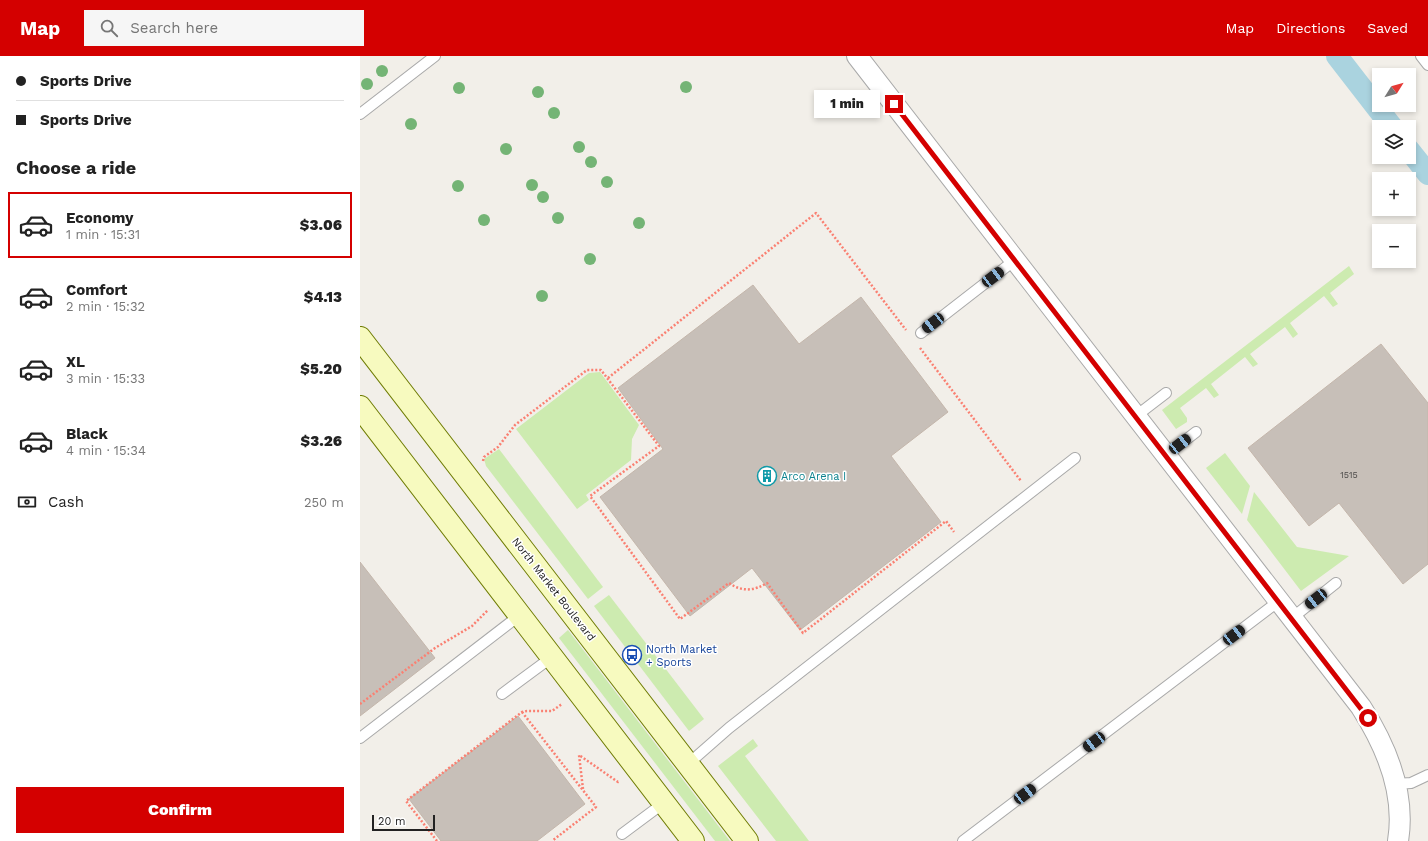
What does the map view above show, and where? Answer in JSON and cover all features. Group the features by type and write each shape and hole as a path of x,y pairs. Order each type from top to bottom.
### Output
{"main road":[{"name":"North Market Boulevard","path":"360,338 747,841"},
{"path":"360,407 693,841"}],"street":[{"path":"857,56 1361,707 1375,729 1388,758 1396,784 1399,809 1398,841"}],"lane":[{"path":"360,114 435,56"},
{"path":"1421,56 1428,65"},
{"path":"921,333 1015,260"},
{"path":"1136,416 1166,393"},
{"path":"1166,455 1196,432"},
{"path":"688,764 729,728 1075,458"},
{"path":"1292,618 1336,583"},
{"path":"963,841 1279,601"},
{"path":"360,738 520,615"},
{"path":"502,694 552,657"},
{"path":"1396,784 1411,783 1428,775"},
{"path":"622,834 664,802"}],"path":[{"path":"608,378 816,213 908,332"},
{"path":"917,345 1023,484"},
{"path":"483,467 482,460 484,457 498,447 515,425 587,370 601,370 659,446 590,496 680,619 729,582 738,589 749,590 758,589 767,583 803,633 946,521 957,536"},
{"path":"360,704 435,648 472,626 491,607"},
{"path":"437,841 406,801 522,712 552,711 563,703"},
{"path":"522,712 596,807 552,841"},
{"path":"583,790 579,755 618,782 622,779"}],"green space":[{"path":"1349,266 1354,274 1330,293 1338,304 1333,307 1324,296 1290,323 1298,334 1293,338 1285,327 1250,354 1258,364 1253,367 1245,357 1211,384 1219,395 1214,398 1206,388 1180,408 1187,418 1187,422 1176,429 1162,410"},
{"path":"600,372 639,425 632,439 631,460 586,495 589,500 577,509 516,429 589,373"},
{"path":"499,449 603,587 588,599 486,466 484,459"},
{"path":"1225,453 1250,486 1242,514 1206,468"},
{"path":"1254,492 1297,547 1349,556 1301,591 1247,520"},
{"path":"609,595 704,719 689,731 594,606"},
{"path":"568,630 730,841 715,841 559,638"},
{"path":"753,739 758,746 745,756 809,841 776,841 718,766"}],"building":[{"name":"Arco Arena I","path":"753,285 799,344 861,297 948,412 891,456 941,522 800,630 752,568 690,616 600,497 663,449 618,388"},
{"path":"1381,344 1428,403 1428,564 1403,584 1339,503 1309,526 1248,448"},
{"path":"360,562 435,658 360,716"},
{"path":"518,716 585,804 537,841 441,841 409,799"}],"waterway":[{"path":"1337,56 1387,120"},
{"path":"1416,159 1428,174"}],"place":[{"name":"Arco Arena I","path":"767,476"},
{"name":"North Market + Sports","path":"632,655"}],"route":[{"path":"894,104 1368,718"}]}
